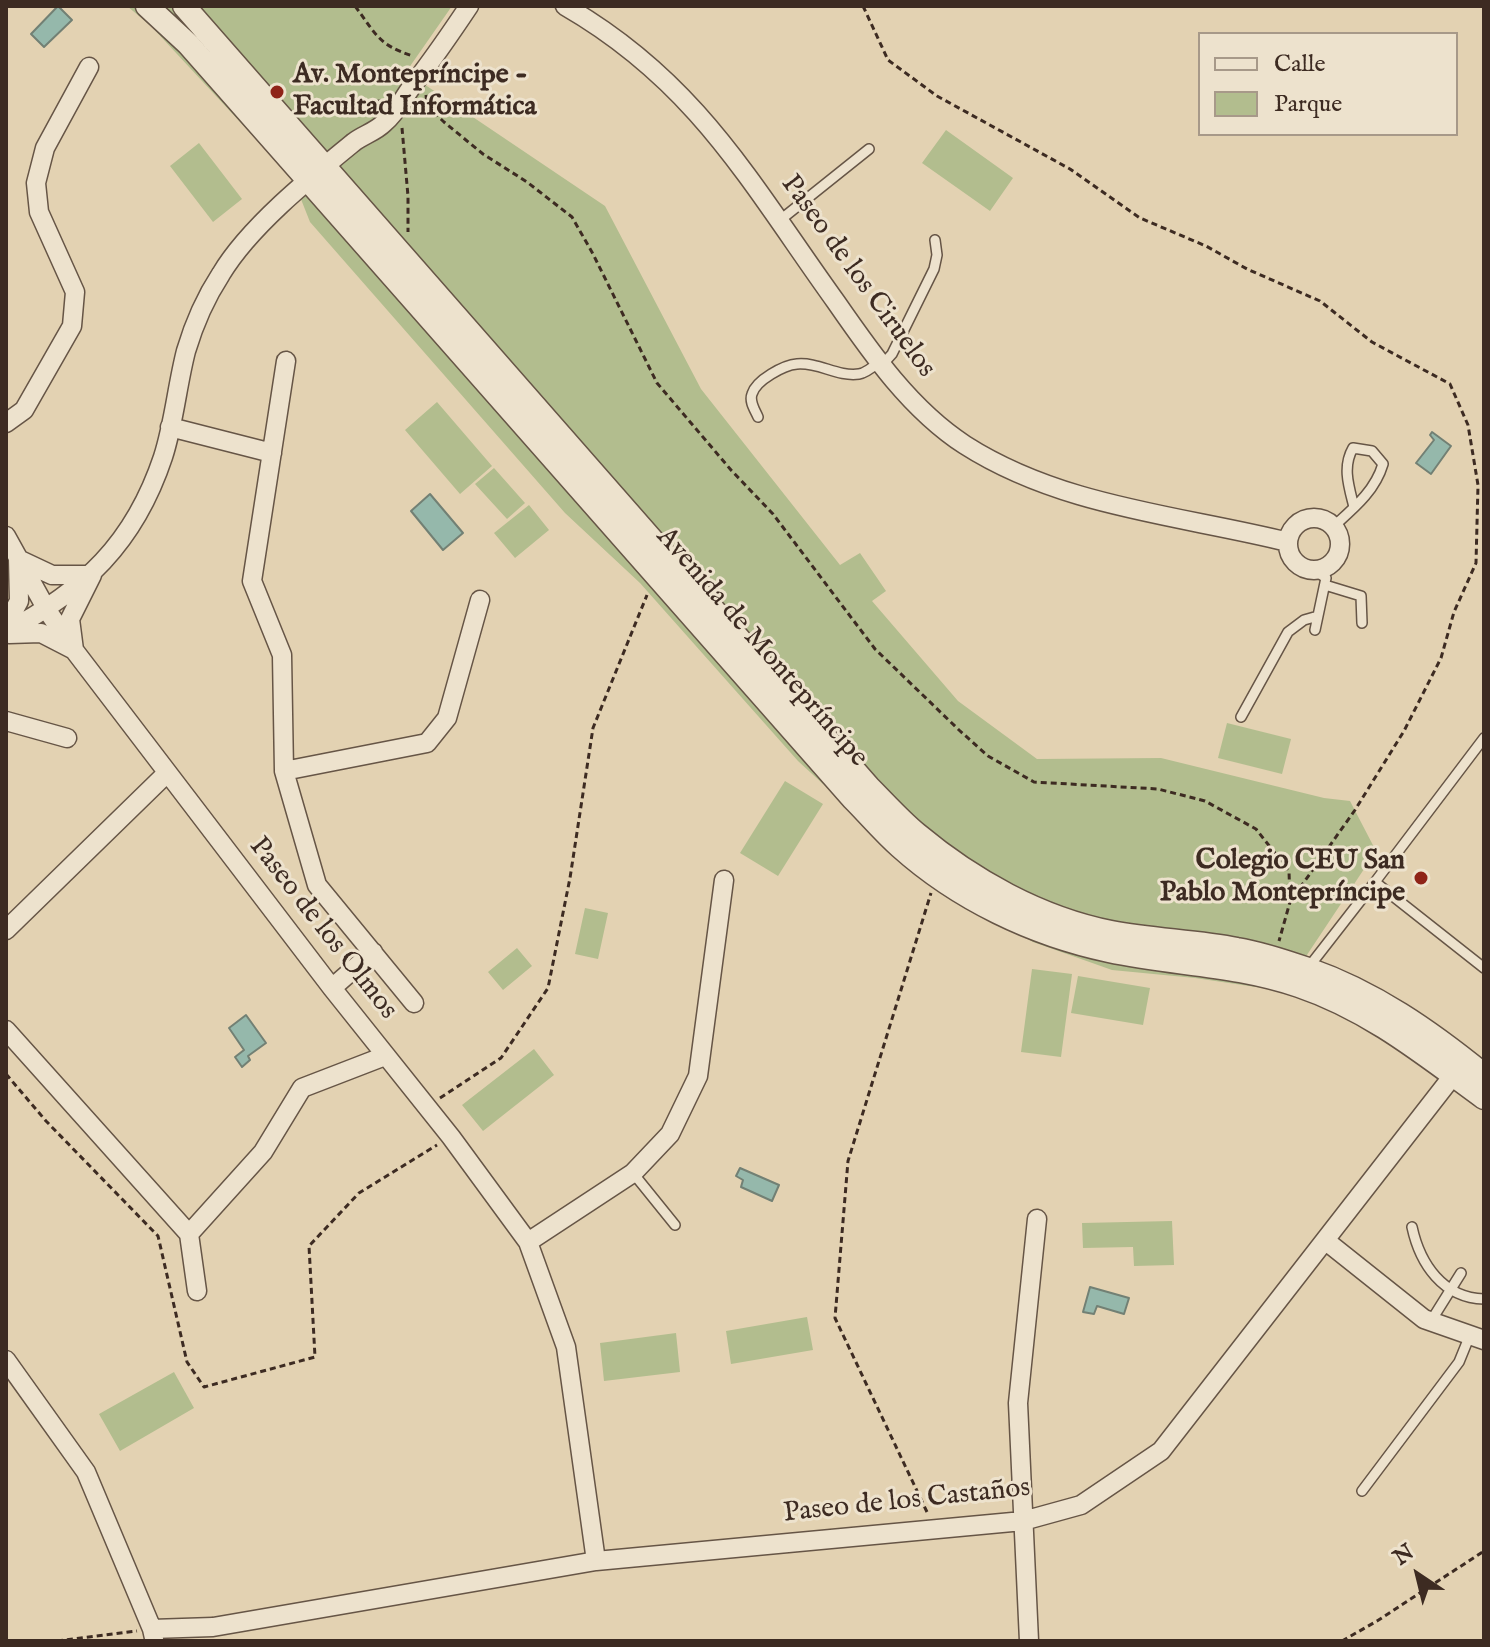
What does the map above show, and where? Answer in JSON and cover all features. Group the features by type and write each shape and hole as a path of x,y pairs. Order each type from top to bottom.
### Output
{"street":[{"name":"Avenida de Montepríncipe","path":"147,6 317,174 869,787 914,832 950,861 1017,900 1062,918 1109,931 1239,949 1307,968 1382,1001 1459,1068 1484,1098"},
{"name":"Avenida de Montepríncipe","path":"184,6 270,105 317,174 659,577 853,799 900,847 962,893 1005,916 1054,936 1109,951 1237,969 1326,996 1369,1016 1459,1068 1484,1075"},
{"path":"6,633 47,610 92,575 123,539 146,499 164,456 187,349 204,304 222,271 260,225 358,139 376,130 424,71 469,6"},
{"name":"Paseo de los Ciruelos","path":"565,6 613,35 679,92 726,145 881,363 926,415 962,443 1025,478 1084,498 1288,542"},
{"path":"6,423 24,410 72,326 75,292 39,212 36,183 45,148 89,67"},
{"path":"286,361 252,581 282,655 284,771 317,885 414,1003"},
{"path":"170,427 272,453"},
{"path":"1308,518 1325,520 1334,526 1341,539 1338,556 1320,578 1293,560 1288,542 1294,527 1308,518"},
{"name":"Paseo de los Olmos","path":"6,536 47,610 74,650 166,774 451,1137 528,1242 566,1347 596,1561"},
{"path":"18,559 52,575 92,575"},
{"name":"Paseo de los Olmos","path":"6,625 19,601 18,559"},
{"path":"74,650 70,619 92,575"},
{"path":"284,771 427,743 447,718 480,600"},
{"name":"Paseo de los Olmos","path":"6,633 41,633 74,650"},
{"path":"6,721 67,738"},
{"path":"6,930 166,774"},
{"path":"528,1242 633,1173 670,1134 698,1076 724,880"},
{"path":"332,988 373,952"},
{"path":"6,1030 189,1234 197,1291"},
{"path":"189,1234 263,1152 302,1088 385,1056"},
{"name":"Paseo de los Castaños","path":"153,1635 596,1561 1023,1521 1081,1505 1161,1451 1459,1068"},
{"path":"1029,1641 1018,1403 1037,1219"},
{"path":"1326,1241 1431,1321 1477,1338"},
{"path":"6,1360 86,1472 153,1635"},
{"path":"184,1641 200,1629"}],"lane":[{"path":"779,221 869,149"},
{"path":"758,417 752,404 752,393 759,383 772,374 796,364 843,375 863,374 892,354 934,269 937,255 935,240"},
{"path":"1334,526 1354,507 1378,480 1383,464 1372,451 1353,448 1348,458 1347,481 1354,507"},
{"path":"1315,630 1320,578 1361,596 1362,623"},
{"path":"1241,717 1288,632 1304,620 1318,616"},
{"path":"1307,968 1484,738"},
{"path":"1375,882 1484,968"},
{"path":"633,1173 675,1225"},
{"path":"1412,1227 1416,1247 1434,1277 1450,1290 1484,1299"},
{"path":"1431,1321 1461,1273"},
{"path":"1362,1491 1477,1338"}],"path":[{"path":"355,6 381,41 395,51 413,55 420,62 424,71 427,106 483,154 527,182 572,217 657,383 773,514 875,649 959,730 988,756 1034,782 1158,789 1205,801 1256,829 1289,871 1290,902 1275,959"},
{"path":"863,6 888,60 937,96 1070,169 1140,218 1320,301 1372,342 1450,384 1468,425 1478,485 1476,563 1454,612 1441,658 1404,731 1355,810 1290,902"},
{"path":"270,105 396,105 401,115 404,142 409,239"},
{"path":"427,1107 501,1058 548,988 570,878 593,728 650,587 659,577"},
{"path":"936,1529 835,1318 848,1161 926,905 938,876"},
{"path":"6,1074 46,1121 158,1236 187,1362 204,1387 315,1357 309,1246 359,1193 451,1137"},
{"path":"1342,1641 1484,1551"},
{"path":"57,1641 153,1635"}],"green space":[{"path":"127,6 452,6 406,72 605,206 701,389 840,565 860,553 886,591 872,601 958,701 1037,759 1161,758 1324,798 1350,801 1376,851 1283,991 1112,970 1033,942 922,875 798,761 640,583 565,513 310,222 293,179 151,26"},
{"path":"946,130 1013,178 990,211 922,163"},
{"path":"199,143 242,199 213,222 170,166"},
{"path":"437,402 492,466 460,494 405,430"},
{"path":"494,468 525,503 507,519 475,484"},
{"path":"529,505 549,530 515,558 494,533"},
{"path":"1227,723 1291,739 1282,774 1218,758"},
{"path":"785,781 823,804 778,876 740,853"},
{"path":"585,908 608,913 598,959 575,954"},
{"path":"517,948 532,966 503,990 488,972"},
{"path":"1032,969 1072,974 1061,1057 1021,1052"},
{"path":"1078,976 1150,988 1143,1025 1071,1013"},
{"path":"534,1049 554,1075 483,1131 462,1105"},
{"path":"1172,1221 1174,1265 1134,1266 1133,1247 1083,1248 1082,1223"},
{"path":"807,1317 813,1350 731,1364 726,1331"},
{"path":"676,1333 680,1372 604,1381 600,1343"},
{"path":"174,1372 194,1408 120,1451 99,1414"}],"shaded area":[{"path":"58,6 72,20 44,47 31,34"},
{"path":"1432,432 1451,446 1431,474 1416,463 1434,440 1430,435"},
{"path":"430,494 463,533 443,550 411,511"},
{"path":"246,1015 266,1043 248,1056 250,1060 242,1067 235,1057 244,1050 229,1028"},
{"path":"740,1168 779,1185 772,1201 741,1187 743,1180 736,1176"},
{"path":"1090,1287 1129,1298 1124,1314 1097,1306 1094,1314 1083,1312"}],"place":[{"name":"Av. Montepríncipe - Facultad Informática","path":"277,92"},
{"name":"Colegio CEU San Pablo Montepríncipe","path":"1421,878"}]}
